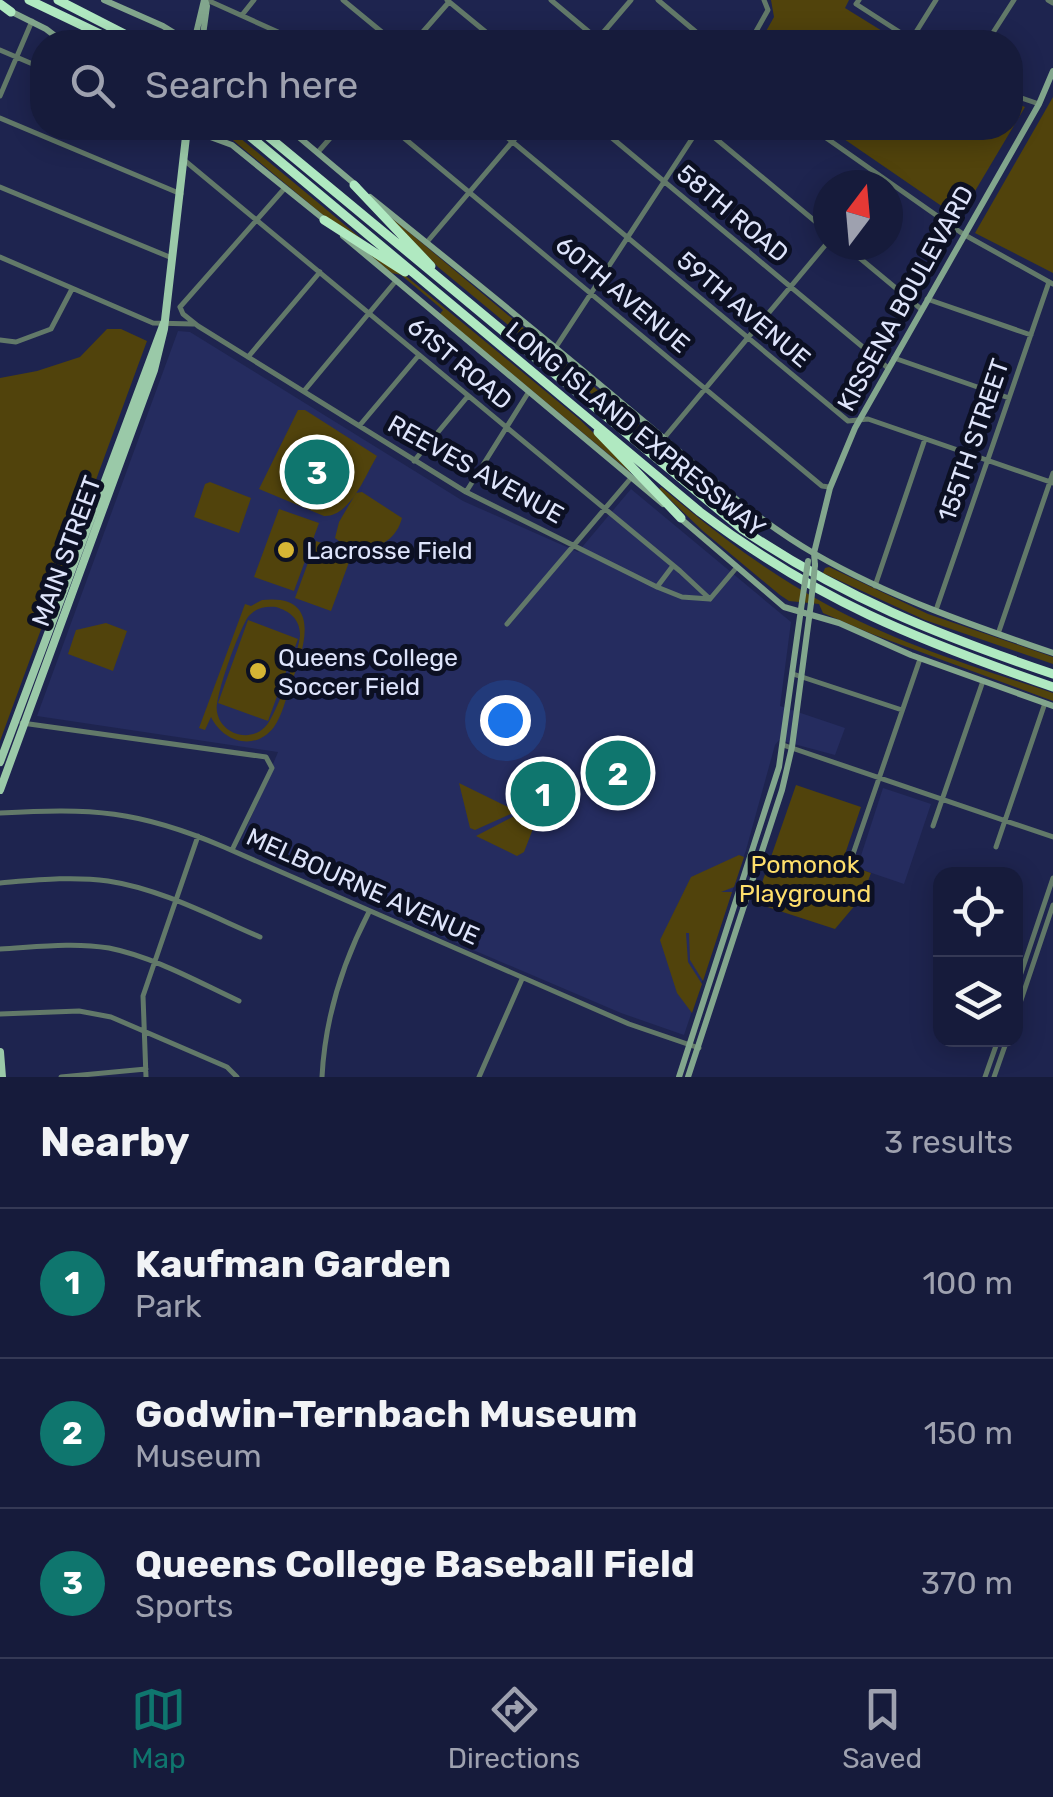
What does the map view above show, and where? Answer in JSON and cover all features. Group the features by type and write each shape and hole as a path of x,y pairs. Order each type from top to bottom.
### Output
{"highway":[{"path":"30,0 92,30"},
{"path":"58,0 117,30"},
{"path":"0,6 11,12"},
{"name":"LONG ISLAND EXPRESSWAY","path":"254,140 700,512 772,564 814,590 904,633 1053,686"},
{"name":"LONG ISLAND EXPRESSWAY","path":"272,140 706,502 821,580 908,622 1053,674"},
{"path":"354,184 450,287"},
{"path":"324,220 444,298"},
{"path":"576,408 681,518"},
{"path":"610,418 672,463 715,485"}],"main road":[{"path":"104,0 170,30"},
{"path":"198,30 205,0"},
{"path":"11,12 45,30"},
{"name":"KISSENA BOULEVARD","path":"1023,131 1053,71"},
{"name":"MAIN STREET","path":"0,790 154,370 164,324 186,140"},
{"path":"219,140 232,145 324,220 784,607 839,624 920,659 1049,705"},
{"path":"302,140 556,347 715,485 814,553 875,586 936,612 1053,652"},
{"name":"KISSENA BOULEVARD","path":"679,1077 787,746 800,613 830,488 859,420 1018,140"},
{"name":"MAIN STREET","path":"0,762 164,324"},
{"name":"KISSENA BOULEVARD","path":"688,1077 776,812 802,676 812,563"},
{"path":"0,1052 2,1077"}],"street":[{"path":"205,0 274,30"},
{"path":"242,15 254,0"},
{"path":"343,0 379,30"},
{"path":"551,0 585,30"},
{"path":"607,30 631,0"},
{"path":"658,0 694,30"},
{"path":"757,30 768,10 764,0"},
{"path":"919,30 936,0"},
{"path":"995,30 1014,0"},
{"path":"424,30 449,1 484,30"},
{"path":"857,2 897,30"},
{"path":"0,96 32,21"},
{"path":"0,50 30,63"},
{"path":"1023,98 1039,104"},
{"path":"0,118 30,131"},
{"path":"52,140 181,194"},
{"path":"317,152 328,140"},
{"name":"60TH AVENUE","path":"407,140 822,486 830,488"},
{"name":"58TH ROAD","path":"614,140 888,368"},
{"path":"556,347 693,140"},
{"path":"716,140 813,220"},
{"path":"829,140 870,170"},
{"path":"426,242 512,141"},
{"name":"59TH AVENUE","path":"512,141 848,421 868,419 1052,482"},
{"name":"61ST ROAD","path":"184,160 710,599"},
{"path":"0,187 172,258"},
{"path":"166,304 180,307 284,190"},
{"path":"903,193 963,234 1051,283"},
{"name":"REEVES AVENUE","path":"0,257 153,323 198,326"},
{"path":"664,438 813,260"},
{"path":"862,260 921,309"},
{"path":"248,358 320,272"},
{"path":"304,392 395,282"},
{"name":"155TH STREET","path":"936,612 1051,283"},
{"path":"0,340 16,342 51,329 72,289"},
{"path":"926,299 1030,335"},
{"name":"REEVES AVENUE","path":"180,307 182,314 198,326 466,492 657,587 693,600 710,599"},
{"path":"359,426 419,355"},
{"path":"894,358 1009,398"},
{"path":"466,492 528,393"},
{"path":"414,461 468,396"},
{"path":"875,586 925,439"},
{"path":"998,634 1053,474"},
{"path":"508,624 631,478"},
{"path":"657,587 672,567"},
{"path":"710,599 738,568"},
{"path":"852,857 920,659"},
{"path":"793,674 902,710"},
{"path":"933,826 983,681"},
{"path":"996,846 1049,705"},
{"path":"14,721 260,754 270,760 272,768 232,850"},
{"path":"787,746 1053,837"},
{"name":"MELBOURNE AVENUE","path":"0,813 95,810 159,821 629,1024 699,1048"},
{"path":"61,1077 146,1073 144,996 152,962 198,836"},
{"path":"0,883 57,878 99,880 175,900 260,937"},
{"path":"1023,967 1053,878"},
{"path":"1023,994 1053,905"},
{"path":"322,1077 335,996 369,912"},
{"path":"0,950 111,948 239,1000"},
{"path":"479,1077 522,979"},
{"path":"0,1014 80,1011 111,1017 227,1068 237,1077"},
{"path":"985,1077 996,1047"},
{"path":"994,1077 1005,1047"}],"shaded area":[{"path":"178,331 190,332 463,501 578,552 631,489 791,622 780,706 845,728 835,755 779,740 775,745 746,850 684,1035 621,1013 410,923 378,908 373,901 242,839 278,752 37,716"},
{"path":"883,788 931,804 904,884 857,868"}],"green space":[{"path":"771,0 849,0 845,8 881,30 767,30 774,17"},
{"path":"1053,97 1053,273 975,233"},
{"path":"233,140 242,140 363,240 323,215"},
{"path":"845,140 1005,140 959,218 903,180 903,170 889,170"},
{"path":"386,213 685,463 668,457 438,267"},
{"path":"366,252 389,262 579,419 632,470 440,314 443,310 401,275 392,273"},
{"path":"107,329 121,329 147,341 0,741 0,378 80,357"},
{"path":"298,410 305,410 377,456 356,494 333,515 324,516 259,489"},
{"path":"210,482 251,498 239,533 194,517 205,484"},
{"path":"661,487 740,549 824,603 908,642 1053,693 1053,701 872,634 823,613 819,604 789,601 703,531"},
{"path":"362,492 402,518 392,537 374,547 354,547 335,538 339,522 356,493"},
{"name":"Lacrosse Field","path":"279,509 319,523 294,591 254,577"},
{"path":"316,541 352,554 331,611 295,598"},
{"path":"829,567 928,614 1053,657 1053,664 925,620 823,573"},
{"path":"262,600 282,600 295,606 302,615 304,641 274,727 258,740 240,741 223,733 211,717 205,730 199,728 245,604 251,606","holes":["264,607 276,607 295,619 300,633 287,682 265,727 251,734 236,734 224,726 217,712 228,664 251,614"]},
{"name":"Queens College Soccer Field","path":"248,620 298,639 268,721 218,703"},
{"path":"106,623 127,631 113,671 68,654 76,630"},
{"path":"459,783 515,812 475,830 470,828"},
{"name":"Pomonok Playground","path":"796,785 861,807 842,863 871,873 862,897 835,929 755,903"},
{"path":"520,813 536,821 524,852 517,856 476,836"},
{"path":"739,855 744,857 734,887 721,892 732,892 703,981 690,960 686,933 688,962 702,984 692,1013 677,993 660,940 691,877"}],"place":[{"name":"Queens College Baseball Field","path":"317,472"},
{"name":"Lacrosse Field","path":"286,550"},
{"name":"Queens College Soccer Field","path":"258,671"},
{"name":"Godwin-Ternbach Museum","path":"618,773"},
{"name":"Kaufman Garden","path":"543,794"}]}
